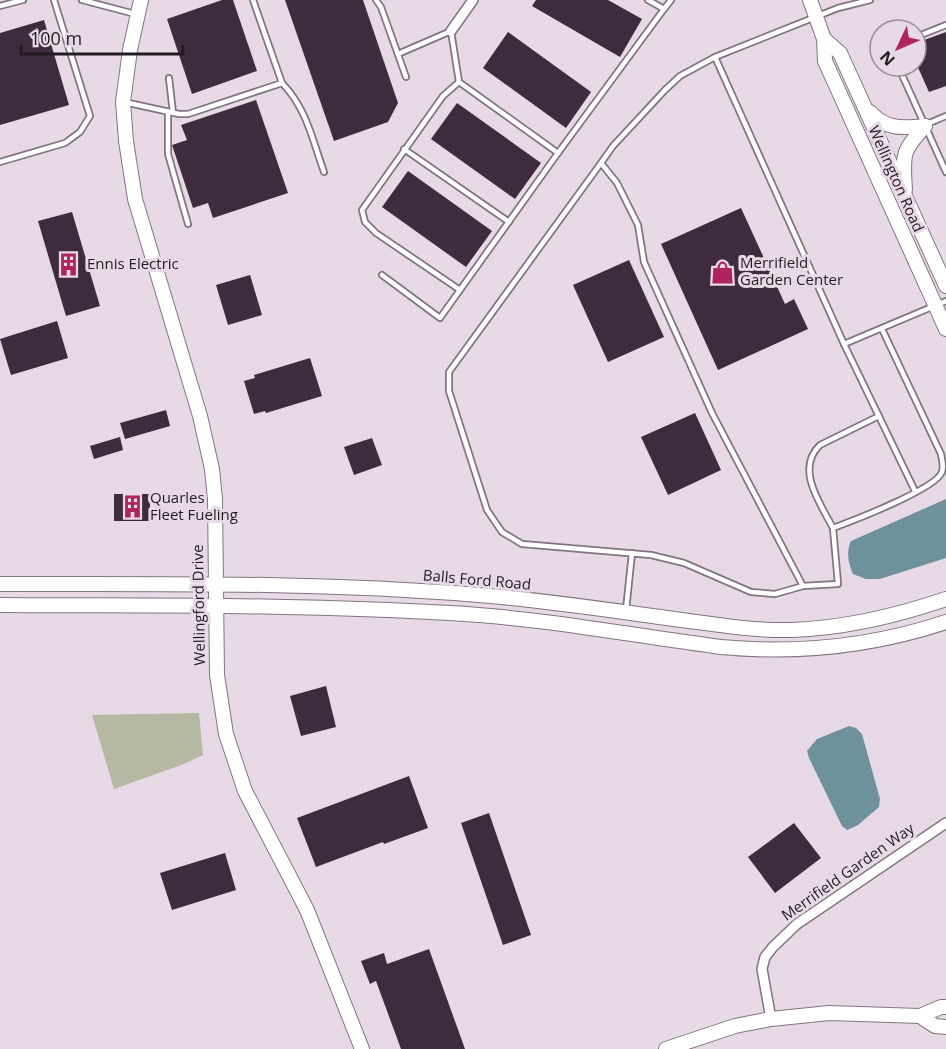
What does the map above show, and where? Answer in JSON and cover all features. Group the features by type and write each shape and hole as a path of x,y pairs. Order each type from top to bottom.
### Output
{"main road":[{"name":"Wellingford Drive","path":"141,0 130,50 123,102 126,141 135,199 200,416 210,459 214,499 219,692 226,734 245,791 308,910 362,1049"},
{"name":"Wellington Road","path":"810,0 824,39 825,61 941,304 946,329"},
{"name":"Wellington Road","path":"824,39 840,52 946,286"},
{"path":"863,104 877,120 890,127 925,126"},
{"path":"905,198 904,154 925,126"},
{"name":"Balls Ford Road","path":"0,584 215,583 480,595 742,628 789,630 853,624 916,609 946,599"},
{"path":"0,605 215,606 450,613 505,617 755,650 842,645 889,638 946,622"},
{"path":"585,628 614,623 625,613"},
{"path":"666,1049 725,1029 771,1019 822,1013 920,1016 940,1007 946,1007"},
{"path":"920,1016 935,1026 946,1027"}],"street":[{"path":"450,31 473,0"},
{"name":"Merrifield Garden Way","path":"771,1019 762,969 765,957 773,946 797,924 946,823"}],"lane":[{"path":"0,6 23,0"},
{"path":"0,162 65,143 80,132 90,116 54,0"},
{"path":"82,0 138,14"},
{"path":"253,0 282,83 297,100 302,110 324,172"},
{"path":"376,0 381,7 406,77"},
{"path":"648,0 664,9"},
{"path":"382,275 440,318 671,0"},
{"path":"868,0 838,8 715,57 680,76 613,146 454,364 449,372 449,391 487,510 502,532 522,544 651,555 684,563 751,592 775,594 803,586 838,584 833,528 809,477 809,461 820,445 879,416"},
{"path":"928,32 946,25"},
{"path":"398,54 450,31 459,82 558,153"},
{"path":"715,57 844,344 915,491"},
{"path":"169,78 171,112 168,154 188,224"},
{"path":"903,78 946,172"},
{"path":"459,82 443,96 362,210 365,222 376,233 460,290"},
{"path":"123,102 188,114 282,83"},
{"path":"925,126 946,116"},
{"path":"404,149 509,222"},
{"path":"601,163 617,183 638,225 644,262 712,413 803,586"},
{"path":"844,344 941,304"},
{"path":"833,528 872,513 934,483 942,474 941,454 882,329"},
{"path":"625,613 632,553"}],"green space":[{"path":"199,713 203,755 114,789 92,715"}],"water":[{"path":"946,499 946,558 880,579 866,579 853,574 848,557 851,541"},
{"path":"849,726 856,728 862,734 880,799 879,807 858,825 847,830 842,826 807,751 817,739"}],"building":[{"path":"222,0 233,0 257,71 192,94 167,19"},
{"path":"285,0 363,0 398,103 388,122 334,141"},
{"path":"536,0 608,0 642,19 620,57 532,6"},
{"path":"44,20 69,105 0,125 0,33"},
{"path":"508,32 591,92 566,128 483,68"},
{"path":"946,32 946,86 929,92 923,78 928,78 928,39"},
{"path":"256,100 288,193 213,218 208,203 193,208 172,145 187,140 181,125"},
{"path":"457,103 541,163 515,199 431,139"},
{"path":"408,171 492,231 466,267 382,207"},
{"name":"Merrifield Garden Center","path":"741,208 785,304 794,299 808,329 718,370 661,244"},
{"name":"Ennis Electric","path":"72,212 100,306 66,316 38,221"},
{"path":"629,260 664,337 608,362 573,285"},
{"path":"250,275 262,315 228,325 216,285"},
{"path":"57,321 68,358 11,375 0,339"},
{"path":"310,358 322,396 266,413 265,411 254,414 244,381 255,378 254,375"},
{"path":"166,410 170,426 125,439 120,423"},
{"path":"695,413 721,470 668,495 641,437"},
{"path":"120,437 123,450 94,459 90,446"},
{"path":"372,438 382,465 354,475 344,447"},
{"name":"Quarles Fleet Fueling","path":"114,494 150,494 150,521 114,521"},
{"path":"326,686 336,727 301,736 290,696"},
{"path":"409,776 428,828 316,867 297,818"},
{"path":"489,813 531,935 503,945 461,823"},
{"path":"794,823 821,858 775,893 748,857"},
{"path":"225,853 236,890 172,910 160,873"},
{"path":"429,949 465,1049 401,1049 376,981 370,984 361,961 384,953 387,964"}],"place":[{"name":"Ennis Electric","path":"69,264"},
{"name":"Merrifield Garden Center","path":"722,272"},
{"name":"Quarles Fleet Fueling","path":"132,507"}]}
